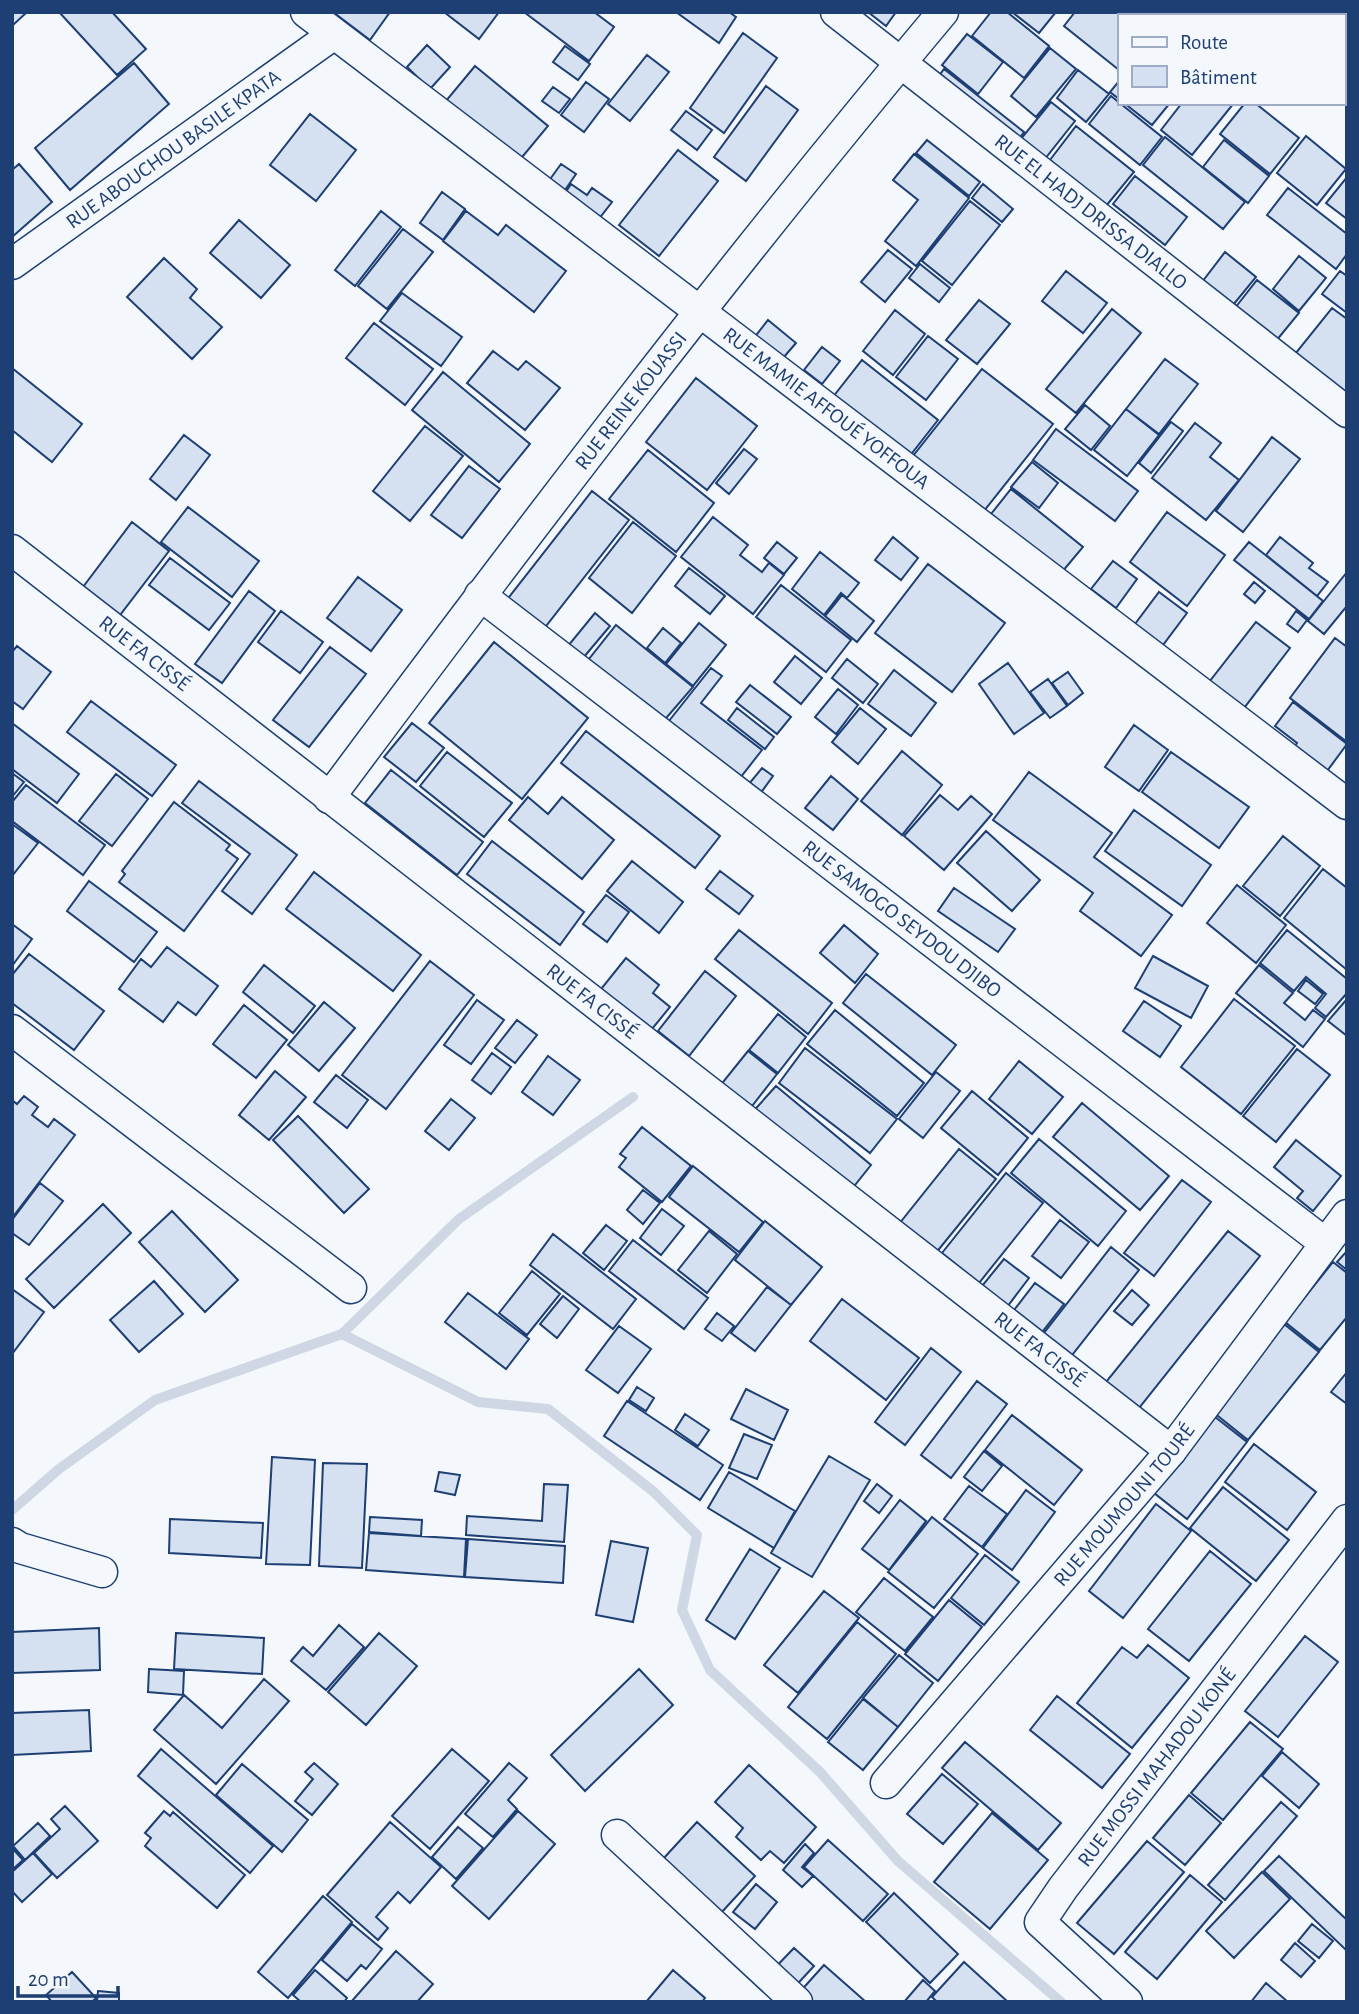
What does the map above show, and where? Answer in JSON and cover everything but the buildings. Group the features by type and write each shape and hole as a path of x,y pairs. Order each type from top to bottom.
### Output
{"street":[{"name":"RUE MAMIE AFFOUÉ YOFFOUA","path":"306,12 1347,804"},
{"name":"RUE EL HADJ DRISSA DIALLO","path":"836,12 1347,412"},
{"name":"RUE REINE KOUASSI","path":"329,798 480,595 699,311 943,12"},
{"name":"RUE ABOUCHOU BASILE KPATA","path":"12,264 334,34"},
{"name":"RUE FA CISSÉ","path":"12,550 1171,1451"},
{"name":"RUE SAMOGO SEYDOU DJIBO","path":"480,595 1325,1243"},
{"path":"12,1030 351,1288"},
{"name":"RUE MOUMOUNI TOURÉ","path":"886,1783 1171,1451 1347,1215"},
{"name":"RUE MOSSI MAHADOU KONÉ","path":"1127,2002 1040,1922 1063,1888 1347,1520"},
{"path":"12,1543 20,1548 102,1572"},
{"path":"617,1835 797,2002"}],"waterway":[{"path":"12,1510 59,1469 155,1400 342,1334 459,1219 633,1097"},
{"path":"342,1334 478,1402 548,1409 654,1492 697,1535 682,1610 710,1670 820,1772 898,1861 1061,2002"}]}
